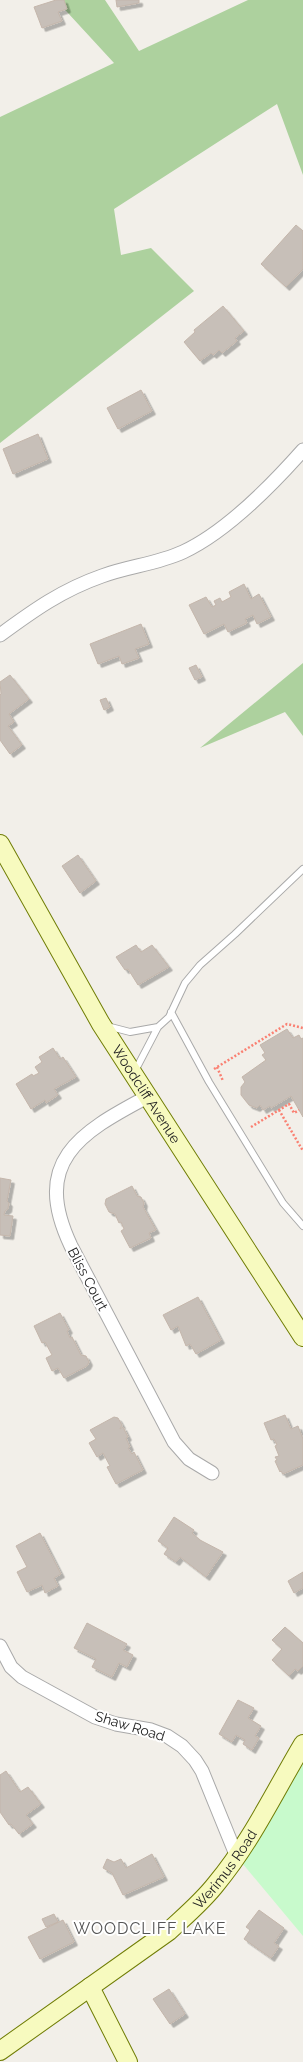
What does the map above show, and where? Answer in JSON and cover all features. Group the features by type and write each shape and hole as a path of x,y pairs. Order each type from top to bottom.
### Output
{"main road":[{"name":"Woodcliff Avenue","path":"0,844 101,1024 303,1337"},
{"name":"Werimus Road","path":"0,2051 169,1931 184,1918 216,1885 236,1857 303,1744"},
{"path":"90,1987 128,2062"}],"street":[{"path":"0,635 48,600 74,586 104,575 155,563 184,552 211,536 232,520 303,450"},
{"name":"Bliss Court","path":"147,1097 101,1122 75,1143 60,1169 56,1187 56,1204 62,1227 71,1246 174,1442 189,1459 212,1473"},
{"name":"Shaw Road","path":"0,1646 11,1667 22,1677 88,1713 116,1724 151,1730 167,1736 182,1746 195,1760 202,1772 236,1857"}],"lane":[{"path":"134,1077 136,1068 158,1027 166,1020 171,1012 185,983 200,965 303,869"},
{"path":"171,1012 205,1074 283,1203 303,1226"},
{"path":"101,1024 117,1030 130,1032 158,1027"}],"path":[{"path":"205,1074 287,1024 303,1028"},
{"path":"251,1127 289,1104 294,1112 299,1110"},
{"path":"279,1110 303,1151"}],"green space":[{"path":"56,0 105,0 139,51 248,0 303,0 303,175 277,104 114,209 121,255 151,248 194,291 0,443 0,117 114,63"},
{"path":"303,663 303,736 285,712 200,748"},
{"path":"303,1744 303,1936 237,1857"}],"building":[{"path":"56,0 64,0 67,9 58,12 62,21 42,28 34,7"},
{"path":"116,0 139,0 139,3 117,7"},
{"path":"296,225 303,231 303,269 286,287 261,264"},
{"path":"223,306 244,331 235,338 237,341 222,353 219,350 213,355 211,353 200,361 184,342 195,332 194,330"},
{"path":"141,390 152,411 118,429 107,408"},
{"path":"38,434 48,459 13,474 3,449"},
{"path":"244,584 251,599 259,594 271,617 257,624 253,615 245,619 247,623 228,632 224,624 204,634 189,605 206,597 212,607 216,605 214,601 220,598 222,602 231,597 229,592"},
{"path":"141,624 149,644 135,649 139,658 122,664 119,656 98,664 90,644"},
{"path":"196,665 202,677 195,680 189,668"},
{"path":"10,675 29,699 9,714 14,722 8,726 22,745 10,754 0,740 0,682"},
{"path":"106,698 110,707 104,710 100,700"},
{"path":"78,855 96,881 80,893 62,866"},
{"path":"136,945 141,952 152,945 169,967 138,985 128,969 125,970 116,957"},
{"path":"287,1029 293,1038 299,1035 301,1039 303,1038 303,1117 291,1096 271,1108 270,1106 263,1110 260,1105 257,1108 249,1105 241,1095 241,1087 245,1082 242,1077 266,1060 262,1055 265,1053 260,1045"},
{"path":"53,1048 60,1059 63,1057 76,1077 54,1089 58,1095 46,1103 45,1100 31,1109 16,1084 32,1074 33,1076 39,1073 35,1067 42,1062 39,1057"},
{"path":"0,1178 11,1180 7,1201 9,1203 8,1209 5,1211 4,1215 13,1216 10,1236 0,1235"},
{"path":"132,1186 137,1196 141,1197 144,1203 143,1207 156,1230 149,1233 151,1238 130,1248 121,1231 124,1229 121,1222 119,1223 115,1214 109,1212 105,1204 106,1199"},
{"path":"198,1297 221,1340 196,1354 190,1344 186,1346 178,1326 171,1330 163,1315"},
{"path":"60,1313 69,1330 67,1331 70,1338 72,1337 81,1355 86,1356 89,1362 87,1366 64,1378 58,1368 52,1371 46,1358 52,1355 45,1342 42,1343 34,1326"},
{"path":"285,1415 291,1429 298,1426 303,1439 303,1465 283,1474 281,1471 280,1472 275,1461 277,1460 275,1457 279,1456 275,1446 277,1445 274,1439 271,1440 264,1423"},
{"path":"114,1417 118,1418 122,1425 120,1429 123,1427 128,1437 126,1438 130,1447 128,1448 132,1454 134,1452 143,1470 116,1484 107,1467 110,1466 103,1453 97,1457 89,1443 96,1439 90,1430"},
{"path":"174,1517 194,1530 192,1533 200,1540 223,1552 206,1577 180,1557 176,1562 164,1554 168,1548 158,1541"},
{"path":"40,1533 61,1574 54,1578 58,1586 45,1593 42,1585 27,1592 17,1572 27,1567 16,1546"},
{"path":"303,1572 303,1588 294,1593 288,1581"},
{"path":"87,1623 127,1644 123,1650 133,1655 127,1667 119,1663 112,1677 92,1667 96,1659 74,1648"},
{"path":"285,1627 303,1643 303,1666 298,1671 295,1669 289,1676 272,1660 282,1649 272,1640"},
{"path":"238,1700 254,1708 248,1718 261,1726 255,1736 259,1738 252,1750 243,1744 245,1740 236,1735 232,1742 219,1734"},
{"path":"6,1771 20,1792 28,1787 41,1804 26,1815 33,1824 19,1834 11,1824 9,1825 0,1812 0,1775"},
{"path":"152,1854 164,1877 123,1895 112,1873 103,1868 107,1859 114,1862 121,1859 126,1868"},
{"path":"259,1910 284,1928 274,1943 279,1946 271,1958 244,1939 250,1930 246,1927"},
{"path":"54,1914 58,1922 46,1927 42,1919"},
{"path":"63,1920 74,1942 40,1959 28,1937"},
{"path":"169,1989 185,2014 170,2024 153,1999"}],"district":[{"name":"WOODCLIFF LAKE","path":"150,1928"}]}
